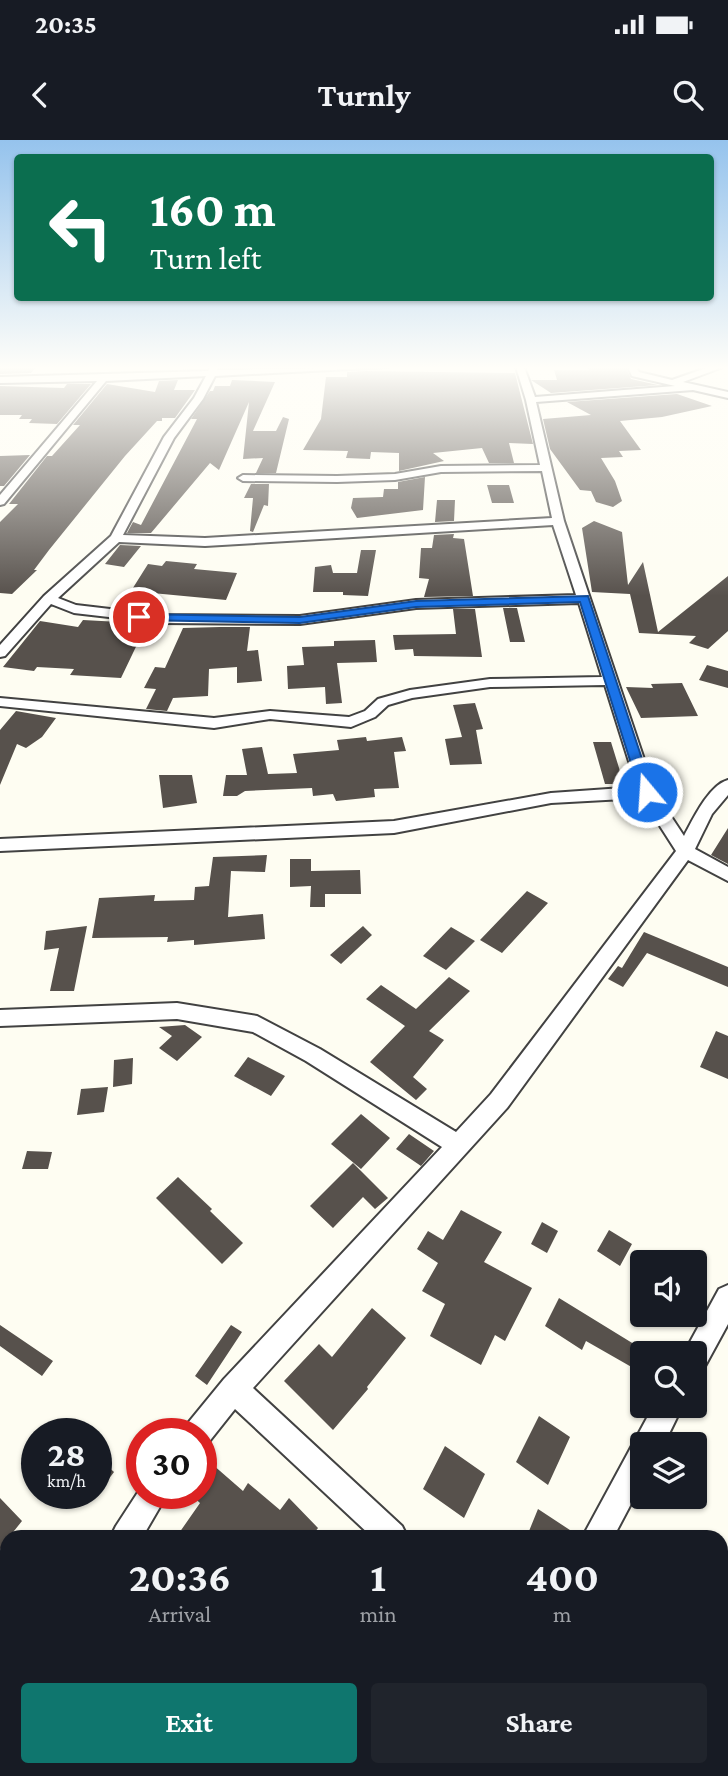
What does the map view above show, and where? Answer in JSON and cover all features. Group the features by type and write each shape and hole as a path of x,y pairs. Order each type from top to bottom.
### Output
{"street":[{"path":"0,502 49,443"},
{"path":"0,653 49,599 116,538 166,443"},
{"path":"541,443 558,521 647,792 685,851 728,875"},
{"path":"243,478 337,479 395,477 441,469 547,468"},
{"path":"116,538 205,542 558,521"},
{"path":"49,599 74,609 161,619 300,620 416,604 584,598"},
{"path":"0,702 214,723 270,715 351,722 370,714 383,702 410,694 490,683 611,681"},
{"path":"210,1418 499,1101 685,851 705,811 728,785"},
{"path":"0,845 394,827 551,798 647,792"},
{"path":"0,1018 177,1011 257,1024 313,1055 458,1146"},
{"path":"705,1341 728,1298"},
{"path":"234,1389 386,1530"},
{"path":"601,1530 630,1477"},
{"path":"130,1530 144,1509"}],"building":[{"path":"63,443 137,443 34,570 37,570 12,594 0,593 0,522 18,504 9,504 47,456 52,456"},
{"path":"184,443 231,443 219,470 210,463 151,533 127,533 133,522 141,525"},
{"path":"245,443 283,443 276,473 256,473 263,458 243,459"},
{"path":"307,443 509,443 514,463 489,463 482,448 433,453 444,461 399,471 399,453 371,452 370,459 346,458 348,451 303,450"},
{"path":"549,443 636,443 641,450 619,451 623,457 601,458 615,481 622,501 613,507 596,502 591,491 580,490"},
{"path":"30,455 4,486 0,486 0,456"},
{"path":"425,477 423,510 357,518 351,508 353,498 383,497 384,489 398,489 398,482"},
{"path":"251,484 269,484 268,506 264,505 253,532 250,531 253,498 244,498"},
{"path":"487,485 509,485 514,503 492,503"},
{"path":"437,500 455,500 454,521 435,522"},
{"path":"594,521 622,532 628,585 643,562 658,632 728,576 728,631 708,649 689,643 696,636 639,633 630,594 592,592 582,528"},
{"path":"454,534 453,538 464,539 473,596 424,597 429,579 419,578 421,548 432,548 434,535"},
{"path":"120,545 141,546 124,567 105,564"},
{"path":"361,550 376,550 368,596 343,595 343,592 313,592 315,567 331,565 333,573 357,573"},
{"path":"166,561 197,564 194,569 237,573 226,600 131,591 148,564 162,566"},
{"path":"503,608 517,608 525,642 510,642"},
{"path":"453,609 475,609 482,657 414,656 413,649 395,650 393,635 456,634"},
{"path":"83,620 138,623 136,630 144,630 121,678 70,675 74,669 37,667 34,671 3,667 40,621 78,627"},
{"path":"250,627 247,651 258,650 262,681 237,683 237,667 209,669 208,696 173,698 167,711 146,709 156,689 144,688 155,667 165,668 183,628"},
{"path":"375,640 377,662 337,663 342,703 326,704 325,687 288,689 287,666 304,665 302,647 334,646 334,641"},
{"path":"707,665 728,671 728,688 699,680"},
{"path":"682,683 698,716 641,718 626,687 653,688 651,684"},
{"path":"475,703 483,729 476,730 482,764 450,765 445,739 462,737 453,705"},
{"path":"16,711 56,718 42,737 26,748 17,744 0,785 0,730"},
{"path":"366,737 367,741 402,737 406,751 394,752 399,788 374,789 375,797 336,801 333,794 313,796 312,788 245,791 237,796 223,796 226,775 247,775 242,749 262,747 268,774 297,773 293,754 339,750 337,740"},
{"path":"593,742 611,742 624,784 605,784"},
{"path":"159,775 192,775 197,803 163,808"},
{"path":"728,828 728,864 711,855"},
{"path":"267,855 265,872 231,871 228,917 263,914 265,939 194,945 194,940 167,942 168,937 92,938 99,898 155,895 154,901 194,900 195,887 209,886 213,857"},
{"path":"290,859 311,859 311,871 360,870 361,894 325,894 325,907 310,907 311,886 290,887"},
{"path":"527,891 548,903 502,953 480,940"},
{"path":"87,926 74,991 50,991 59,948 44,950 46,931"},
{"path":"363,926 372,935 341,964 330,955"},
{"path":"451,927 475,941 446,970 423,956"},
{"path":"644,932 728,967 728,987 647,953 623,987 608,979 618,966 622,968"},
{"path":"449,977 470,991 429,1031 444,1040 413,1077 427,1089 416,1100 370,1062 405,1026 366,999 381,985 416,1009"},
{"path":"185,1025 202,1037 177,1061 159,1048 172,1036 159,1027"},
{"path":"716,1031 728,1036 728,1079 700,1067"},
{"path":"248,1057 285,1076 271,1096 234,1076"},
{"path":"133,1058 132,1084 113,1087 114,1060"},
{"path":"108,1087 104,1112 77,1115 81,1089"},
{"path":"361,1114 390,1138 361,1169 331,1144"},
{"path":"409,1134 434,1151 421,1166 396,1149"},
{"path":"27,1151 52,1152 48,1169 22,1169"},
{"path":"353,1163 388,1198 375,1209 363,1197 333,1228 310,1206"},
{"path":"178,1177 243,1243 222,1264 156,1198"},
{"path":"461,1210 502,1232 484,1262 532,1288 505,1341 495,1335 481,1365 430,1336 445,1304 422,1291 438,1263 417,1249 428,1231 443,1240"},
{"path":"542,1222 558,1231 547,1253 531,1244"},
{"path":"609,1230 632,1244 620,1266 597,1251"},
{"path":"559,1298 630,1342 630,1366 586,1341 582,1350 545,1326"},
{"path":"372,1308 406,1338 333,1430 284,1381 319,1344 332,1357"},
{"path":"0,1325 53,1361 42,1376 0,1346"},
{"path":"231,1325 242,1332 207,1385 195,1376"},
{"path":"539,1416 570,1437 548,1485 516,1462"},
{"path":"445,1446 485,1474 464,1518 423,1489"},
{"path":"217,1468 243,1491 248,1483 280,1510 289,1498 318,1528 316,1530 181,1530 196,1509 217,1509"},
{"path":"0,1498 22,1521 15,1530 0,1530"},
{"path":"538,1509 570,1530 529,1530"}],"route":[{"path":"139,617 300,620 416,604 584,598 647,792"}]}
